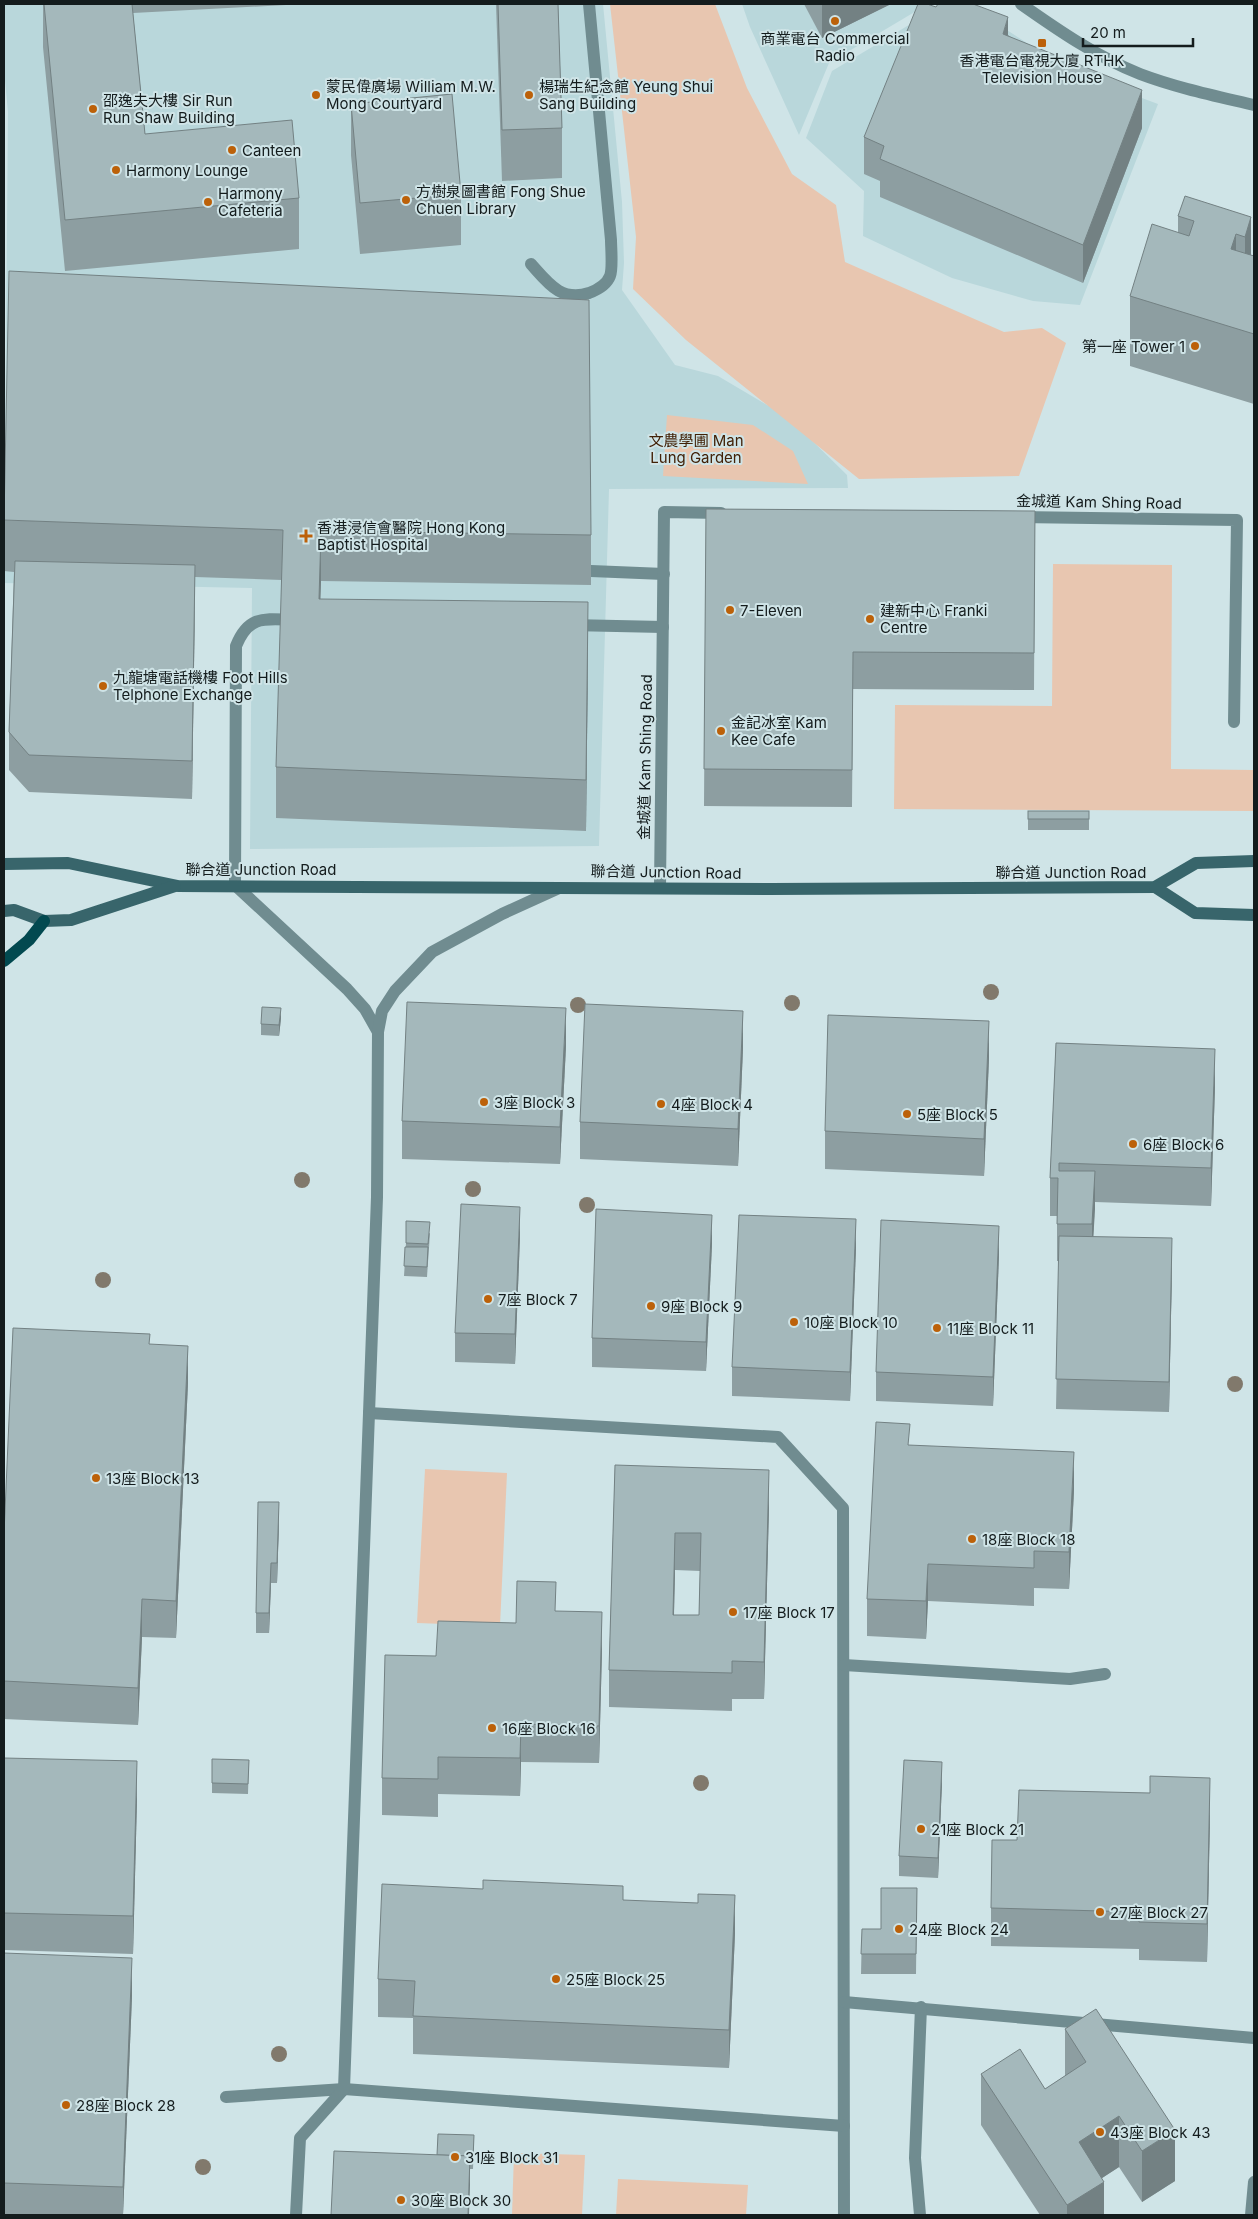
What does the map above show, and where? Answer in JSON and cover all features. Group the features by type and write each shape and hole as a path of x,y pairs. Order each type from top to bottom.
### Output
{"main road":[{"name":"聯合道 Junction Road","path":"4,864 68,863 178,886 660,888 1155,887 1196,863 1254,862"},
{"name":"聯合道 Junction Road","path":"4,910 14,910 44,921 70,920 178,886"},
{"name":"聯合道 Junction Road","path":"1155,887 1195,913 1254,915"},
{"path":"4,961 29,940 44,921"}],"street":[{"path":"531,264 547,282 562,294 580,296 598,290 610,275 611,240 589,4"},
{"path":"1021,4 1061,32 1138,73 1171,85 1254,106"},
{"name":"金城道 Kam Shing Road","path":"660,888 664,512 731,513"},
{"name":"金城道 Kam Shing Road","path":"1005,517 1236,520 1234,722"},
{"path":"591,571 664,574"},
{"path":"311,620 262,619 247,626 236,646 235,885 347,989 365,1009 378,1032"},
{"path":"557,625 663,627"},
{"path":"296,2215 300,2138 344,2089 377,1197 378,1032 382,1011 395,991 432,952 502,914 561,887"},
{"path":"369,1414 778,1437 843,1508 844,2215"},
{"path":"844,1665 1070,1679 1105,1674"},
{"path":"844,2002 921,2007 1254,2038"},
{"path":"920,2215 915,2158 921,2007"},
{"path":"226,2097 344,2089 844,2126"},
{"path":"1251,2215 1254,2182"}],"shaded area":[{"path":"4,4 603,4 622,202 624,263 622,290 675,365 718,376 789,418 847,475 848,488 609,489 599,846 250,849 252,588 4,583 8,112 4,70"},
{"path":"742,4 928,4 829,63 799,135 750,27"},
{"path":"944,4 967,4 1030,45 1096,81 1158,104 1080,305 1033,301 952,278 863,236 864,191 806,138 832,71"}],"green space":[{"path":"610,4 715,4 747,88 792,174 836,205 845,262 1004,332 1042,328 1066,343 1019,476 859,479 686,340 633,289 636,237"},
{"name":"文農學圃 Man Lung Garden","path":"667,415 753,425 793,451 808,484 663,476"},
{"path":"1053,564 1172,565 1171,769 1254,770 1254,811 894,809 895,705 1052,706"},
{"path":"425,1469 507,1473 500,1626 417,1623"},
{"path":"514,2153 585,2155 582,2215 512,2215"},
{"path":"618,2179 748,2185 746,2215 616,2215"}],"building":[{"path":"44,4 132,4 145,134 292,120 299,198 65,220"},
{"name":"楊瑞生紀念館 Yeung Shui Sang Building","path":"498,4 558,4 562,128 502,130"},
{"path":"918,4 936,7 938,4 973,4 1008,17 1003,34 1142,90 1083,245 880,159 884,146 864,137"},
{"path":"452,94 461,194 360,203 351,104"},
{"path":"1185,196 1251,217 1245,237 1236,234 1231,249 1254,256 1254,334 1130,296 1152,224 1189,236 1194,221 1178,216"},
{"name":"香港浸信會醫院 Hong Kong Baptist Hospital","path":"9,271 589,300 591,535 321,531 319,599 588,602 586,780 276,767 283,530 4,520"},
{"name":"建新中心 Franki Centre","path":"706,509 1035,511 1034,653 853,652 852,770 704,769"},
{"name":"九龍塘電話機樓 Foot Hills Telphone Exchange","path":"15,561 195,565 192,761 29,755 9,732"},
{"path":"1028,811 1089,811 1089,819 1028,819"},
{"name":"3座 Block 3","path":"407,1002 566,1008 560,1127 402,1121"},
{"name":"4座 Block 4","path":"585,1004 743,1011 738,1129 580,1122"},
{"path":"262,1007 281,1008 279,1025 261,1024"},
{"name":"5座 Block 5","path":"828,1015 989,1021 984,1139 825,1131"},
{"name":"6座 Block 6","path":"1056,1043 1215,1049 1211,1168 1059,1163 1059,1171 1095,1171 1092,1224 1057,1224 1058,1178 1050,1178"},
{"name":"7座 Block 7","path":"461,1204 520,1207 515,1334 455,1333"},
{"name":"9座 Block 9","path":"596,1209 712,1215 706,1342 592,1338"},
{"name":"10座 Block 10","path":"739,1215 856,1219 850,1372 732,1367"},
{"name":"11座 Block 11","path":"881,1220 999,1226 993,1377 876,1372"},
{"path":"406,1221 430,1222 428,1244 406,1243"},
{"path":"1059,1236 1172,1238 1169,1382 1056,1379"},
{"path":"405,1247 428,1247 427,1267 404,1266"},
{"name":"13座 Block 13","path":"13,1328 150,1334 149,1344 188,1346 176,1601 142,1599 138,1688 4,1681 4,1534"},
{"name":"18座 Block 18","path":"876,1422 910,1424 908,1445 1074,1452 1069,1552 1034,1551 1034,1568 928,1564 926,1601 867,1599"},
{"name":"17座 Block 17","path":"615,1465 769,1470 764,1662 732,1661 732,1673 609,1670","holes":["675,1533 701,1533 699,1615 673,1615"]},
{"path":"258,1502 279,1502 277,1563 271,1563 269,1613 256,1613"},
{"name":"16座 Block 16","path":"517,1581 556,1582 555,1611 602,1612 599,1726 521,1724 520,1758 438,1757 438,1779 382,1778 385,1655 436,1656 438,1621 516,1623"},
{"path":"4,1758 137,1761 133,1916 4,1913"},
{"path":"212,1759 249,1760 248,1784 212,1783"},
{"name":"21座 Block 21","path":"904,1760 942,1762 938,1858 899,1856"},
{"name":"27座 Block 27","path":"1150,1776 1210,1778 1207,1924 1139,1922 1139,1912 991,1908 992,1840 1017,1840 1019,1790 1150,1793"},
{"name":"25座 Block 25","path":"483,1880 623,1886 623,1900 698,1903 698,1894 735,1895 729,2030 413,2016 415,1981 378,1979 382,1884 483,1889"},
{"name":"24座 Block 24","path":"881,1888 917,1888 916,1954 861,1954 862,1929 881,1929"},
{"name":"28座 Block 28","path":"4,1953 132,1958 123,2187 4,2183"},
{"path":"1096,2009 1175,2130 1142,2151 1119,2116 1079,2142 1104,2182 1067,2205 981,2074 1020,2049 1045,2089 1086,2062 1065,2029"},
{"path":"438,2134 474,2135 473,2159 470,2159 470,2156 437,2155"},
{"path":"334,2151 470,2156 468,2215 331,2215"}],"place":[{"name":"商業電台 Commercial Radio","path":"835,21"},
{"name":"香港電台電視大廈 RTHK Television House","path":"1042,43"},
{"name":"蒙民偉廣場 William M.W. Mong Courtyard","path":"316,95"},
{"name":"楊瑞生紀念館 Yeung Shui Sang Building","path":"529,95"},
{"name":"邵逸夫大樓 Sir Run Run Shaw Building","path":"93,109"},
{"name":"Canteen","path":"232,150"},
{"name":"Harmony Lounge","path":"116,170"},
{"name":"方樹泉圖書館 Fong Shue Chuen Library","path":"406,200"},
{"name":"Harmony Cafeteria","path":"208,202"},
{"name":"第一座 Tower 1","path":"1195,346"},
{"name":"香港浸信會醫院 Hong Kong Baptist Hospital","path":"306,536"},
{"name":"7-Eleven","path":"730,610"},
{"name":"建新中心 Franki Centre","path":"870,619"},
{"name":"九龍塘電話機樓 Foot Hills Telphone Exchange","path":"103,686"},
{"name":"金記冰室 Kam Kee Cafe","path":"721,731"},
{"name":"3座 Block 3","path":"484,1102"},
{"name":"4座 Block 4","path":"661,1104"},
{"name":"5座 Block 5","path":"907,1114"},
{"name":"6座 Block 6","path":"1133,1144"},
{"name":"7座 Block 7","path":"488,1299"},
{"name":"9座 Block 9","path":"651,1306"},
{"name":"10座 Block 10","path":"794,1322"},
{"name":"11座 Block 11","path":"937,1328"},
{"name":"13座 Block 13","path":"96,1478"},
{"name":"18座 Block 18","path":"972,1539"},
{"name":"17座 Block 17","path":"733,1612"},
{"name":"16座 Block 16","path":"492,1728"},
{"name":"21座 Block 21","path":"921,1829"},
{"name":"27座 Block 27","path":"1100,1912"},
{"name":"24座 Block 24","path":"899,1929"},
{"name":"25座 Block 25","path":"556,1979"},
{"name":"28座 Block 28","path":"66,2105"},
{"name":"43座 Block 43","path":"1100,2132"},
{"name":"31座 Block 31","path":"455,2157"},
{"name":"30座 Block 30","path":"401,2200"}]}
